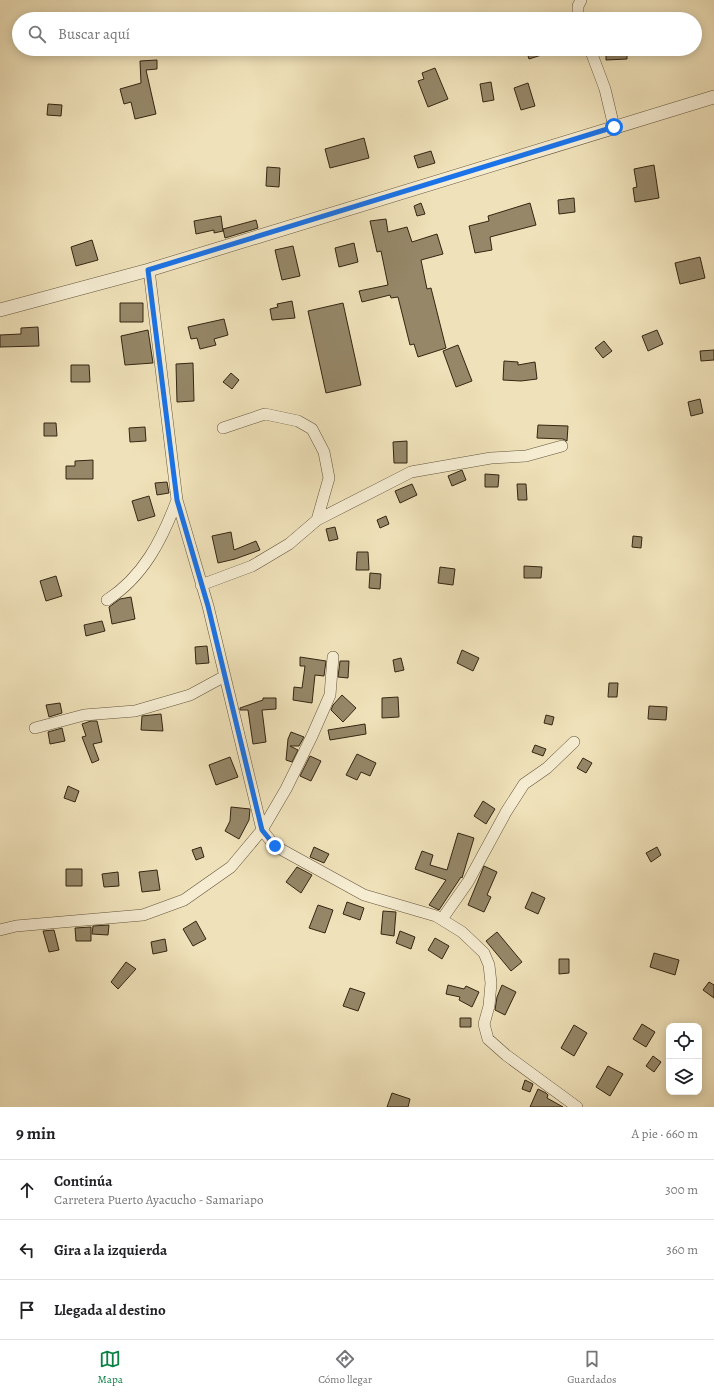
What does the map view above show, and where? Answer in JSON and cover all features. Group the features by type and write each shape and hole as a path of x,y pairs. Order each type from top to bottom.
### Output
{"street":[{"path":"578,12 578,6 581,0"},
{"path":"593,56 605,89 614,127"},
{"path":"0,310 148,270 714,97"},
{"path":"148,270 177,500 202,585 262,830 275,846 364,895 400,904 436,916 462,932 484,953 489,965 491,983 489,1006 484,1024 488,1039 506,1055 577,1107"},
{"path":"223,428 265,414 298,422 312,429 324,452 329,478 317,520"},
{"path":"202,585 252,566 289,544 317,520 411,472 491,458 526,456 562,446"},
{"path":"107,600 123,590 146,563 166,529 177,500"},
{"path":"0,930 16,926 143,915 184,900 231,867 262,830 286,789 330,695 333,657"},
{"path":"35,728 84,715 135,711 190,695 225,676"},
{"path":"442,919 468,882 506,812 524,784 547,768 574,742"}],"building":[{"path":"528,56 538,56 529,59"},
{"path":"606,56 627,56 627,59 606,60"},
{"path":"157,60 157,69 146,70 156,114 135,119 131,102 124,104 120,89 141,83 140,61"},
{"path":"435,68 448,99 428,107 418,81 424,79 422,73"},
{"path":"491,82 494,100 483,102 480,84"},
{"path":"528,83 535,106 521,110 514,88"},
{"path":"48,104 62,105 61,116 47,115"},
{"path":"364,138 369,158 330,168 325,149"},
{"path":"431,151 435,163 418,168 414,156"},
{"path":"654,165 659,198 635,202 633,188 637,187 634,169"},
{"path":"267,167 280,168 279,187 266,186"},
{"path":"574,198 575,212 559,214 558,200"},
{"path":"421,203 425,214 417,216 414,206"},
{"path":"530,203 536,225 490,237 492,250 475,253 469,226 489,221 488,216"},
{"path":"221,216 223,231 214,233 214,230 196,234 194,221"},
{"path":"386,219 388,232 407,227 412,242 437,234 443,254 421,260 427,289 431,288 446,348 418,357 414,344 410,345 398,297 391,298 390,295 362,302 359,291 388,285 381,251 377,252 370,221"},
{"path":"256,220 258,228 225,238 223,229"},
{"path":"92,240 98,260 76,266 71,247"},
{"path":"354,243 358,262 339,267 335,248"},
{"path":"293,246 300,276 282,280 275,250"},
{"path":"700,257 705,278 680,284 675,263"},
{"path":"292,301 295,318 272,320 270,309 278,307 277,304"},
{"path":"120,303 143,303 143,322 120,322"},
{"path":"343,303 361,385 326,393 308,311"},
{"path":"224,319 228,335 214,339 216,345 200,349 197,338 191,339 188,327"},
{"path":"38,327 39,346 0,347 0,335 21,334 21,328"},
{"path":"148,330 153,363 125,365 121,336"},
{"path":"657,330 663,344 648,351 642,336"},
{"path":"604,341 612,351 603,358 595,348"},
{"path":"458,345 472,381 456,387 443,351"},
{"path":"714,350 714,360 701,361 700,351"},
{"path":"504,361 518,362 518,365 535,362 537,379 521,381 503,380"},
{"path":"193,363 194,401 177,402 176,364"},
{"path":"71,365 89,365 90,382 71,382"},
{"path":"231,373 239,380 232,389 223,382"},
{"path":"700,399 703,413 691,416 688,402"},
{"path":"44,423 56,423 57,436 44,436"},
{"path":"538,425 568,426 567,441 563,439 537,438"},
{"path":"145,427 146,441 130,442 129,428"},
{"path":"407,441 407,463 394,463 393,442"},
{"path":"93,460 93,479 66,479 66,466 75,466 75,461"},
{"path":"462,470 466,480 452,486 448,476"},
{"path":"485,474 499,475 498,487 485,487"},
{"path":"167,482 169,493 157,495 155,483"},
{"path":"412,484 417,495 400,503 395,491"},
{"path":"517,484 526,484 527,500 518,500"},
{"path":"149,496 155,516 138,521 132,501"},
{"path":"386,516 389,524 380,528 377,520"},
{"path":"335,527 338,539 329,541 326,529"},
{"path":"231,532 234,550 256,541 260,550 235,559 218,563 212,536"},
{"path":"633,536 642,537 641,548 632,547"},
{"path":"357,552 368,552 369,570 356,570"},
{"path":"524,566 542,567 541,578 524,578"},
{"path":"440,567 455,569 453,585 438,583"},
{"path":"370,573 381,574 380,589 369,588"},
{"path":"56,576 62,596 46,601 40,581"},
{"path":"131,597 135,619 112,624 109,607 120,599"},
{"path":"102,621 105,631 86,636 84,625"},
{"path":"207,646 209,663 196,664 195,647"},
{"path":"462,650 479,658 473,671 457,663"},
{"path":"300,657 326,661 324,676 315,675 312,703 293,700 294,687 302,688 305,666 300,666"},
{"path":"401,658 404,670 395,672 393,660"},
{"path":"340,661 349,661 348,678 338,677"},
{"path":"609,683 618,683 617,697 608,697"},
{"path":"342,695 356,708 343,722 331,710 333,705"},
{"path":"398,697 399,717 382,718 382,698"},
{"path":"263,698 276,698 276,709 262,710 266,742 253,744 248,710 240,710 240,708 263,700"},
{"path":"60,703 62,713 49,717 46,705"},
{"path":"649,706 667,707 666,720 648,719"},
{"path":"161,714 163,731 141,730 142,716"},
{"path":"546,715 554,717 552,725 544,723"},
{"path":"97,721 102,742 93,744 99,760 92,763 82,737 86,736 82,724"},
{"path":"365,724 366,734 330,740 328,730"},
{"path":"62,728 65,741 50,744 48,732"},
{"path":"291,732 304,737 299,746 290,746 298,750 292,762 286,760 288,739"},
{"path":"535,745 546,749 543,756 532,752"},
{"path":"357,754 376,763 370,776 361,772 357,780 346,775"},
{"path":"310,756 321,761 311,781 300,776"},
{"path":"230,757 238,777 216,785 209,765"},
{"path":"583,758 592,763 586,773 577,768"},
{"path":"68,786 79,791 75,802 64,798"},
{"path":"483,801 495,809 486,824 474,816"},
{"path":"231,807 250,809 249,820 239,839 225,831 230,821"},
{"path":"458,833 474,838 462,878 461,877 439,910 429,905 446,880 415,869 422,851 433,855 430,865 447,870"},
{"path":"201,847 204,857 196,860 192,850"},
{"path":"314,847 329,854 324,863 310,857"},
{"path":"657,847 661,855 651,862 646,853"},
{"path":"484,866 497,872 487,895 491,897 484,912 468,905"},
{"path":"297,867 312,875 301,893 286,882"},
{"path":"66,869 82,869 82,886 66,886"},
{"path":"157,870 160,890 142,892 139,872"},
{"path":"118,872 119,886 104,887 102,874"},
{"path":"532,892 545,898 538,914 525,908"},
{"path":"347,902 364,908 360,920 343,914"},
{"path":"318,905 333,910 325,933 309,928"},
{"path":"383,911 396,912 394,936 381,934"},
{"path":"196,921 206,939 193,946 183,929"},
{"path":"109,925 108,935 92,934 93,926"},
{"path":"91,927 91,941 76,941 75,928"},
{"path":"54,930 59,950 49,952 43,931"},
{"path":"400,931 415,937 411,949 396,943"},
{"path":"497,932 522,962 511,971 486,941"},
{"path":"435,938 449,946 442,959 428,950"},
{"path":"165,939 167,951 153,954 151,942"},
{"path":"654,953 679,960 675,975 650,967"},
{"path":"559,959 569,959 569,973 559,974"},
{"path":"126,962 136,969 118,989 111,982"},
{"path":"709,982 714,985 714,998 703,990"},
{"path":"448,985 464,989 466,986 479,992 472,1007 459,1000 460,997 446,994"},
{"path":"502,985 516,992 505,1015 495,1010 497,997"},
{"path":"350,988 365,993 358,1011 343,1006"},
{"path":"460,1018 471,1018 471,1027 460,1027"},
{"path":"642,1024 655,1032 646,1047 633,1039"},
{"path":"574,1025 587,1033 574,1056 561,1048"},
{"path":"653,1056 661,1062 654,1072 646,1066"},
{"path":"608,1066 623,1074 610,1096 596,1087"},
{"path":"525,1080 533,1084 530,1092 522,1089"},
{"path":"538,1089 548,1095 547,1098 563,1107 530,1107"},
{"path":"392,1093 410,1099 408,1107 387,1107"}],"route":[{"path":"275,846 262,830 208,606 177,500 148,270 614,127"}]}
